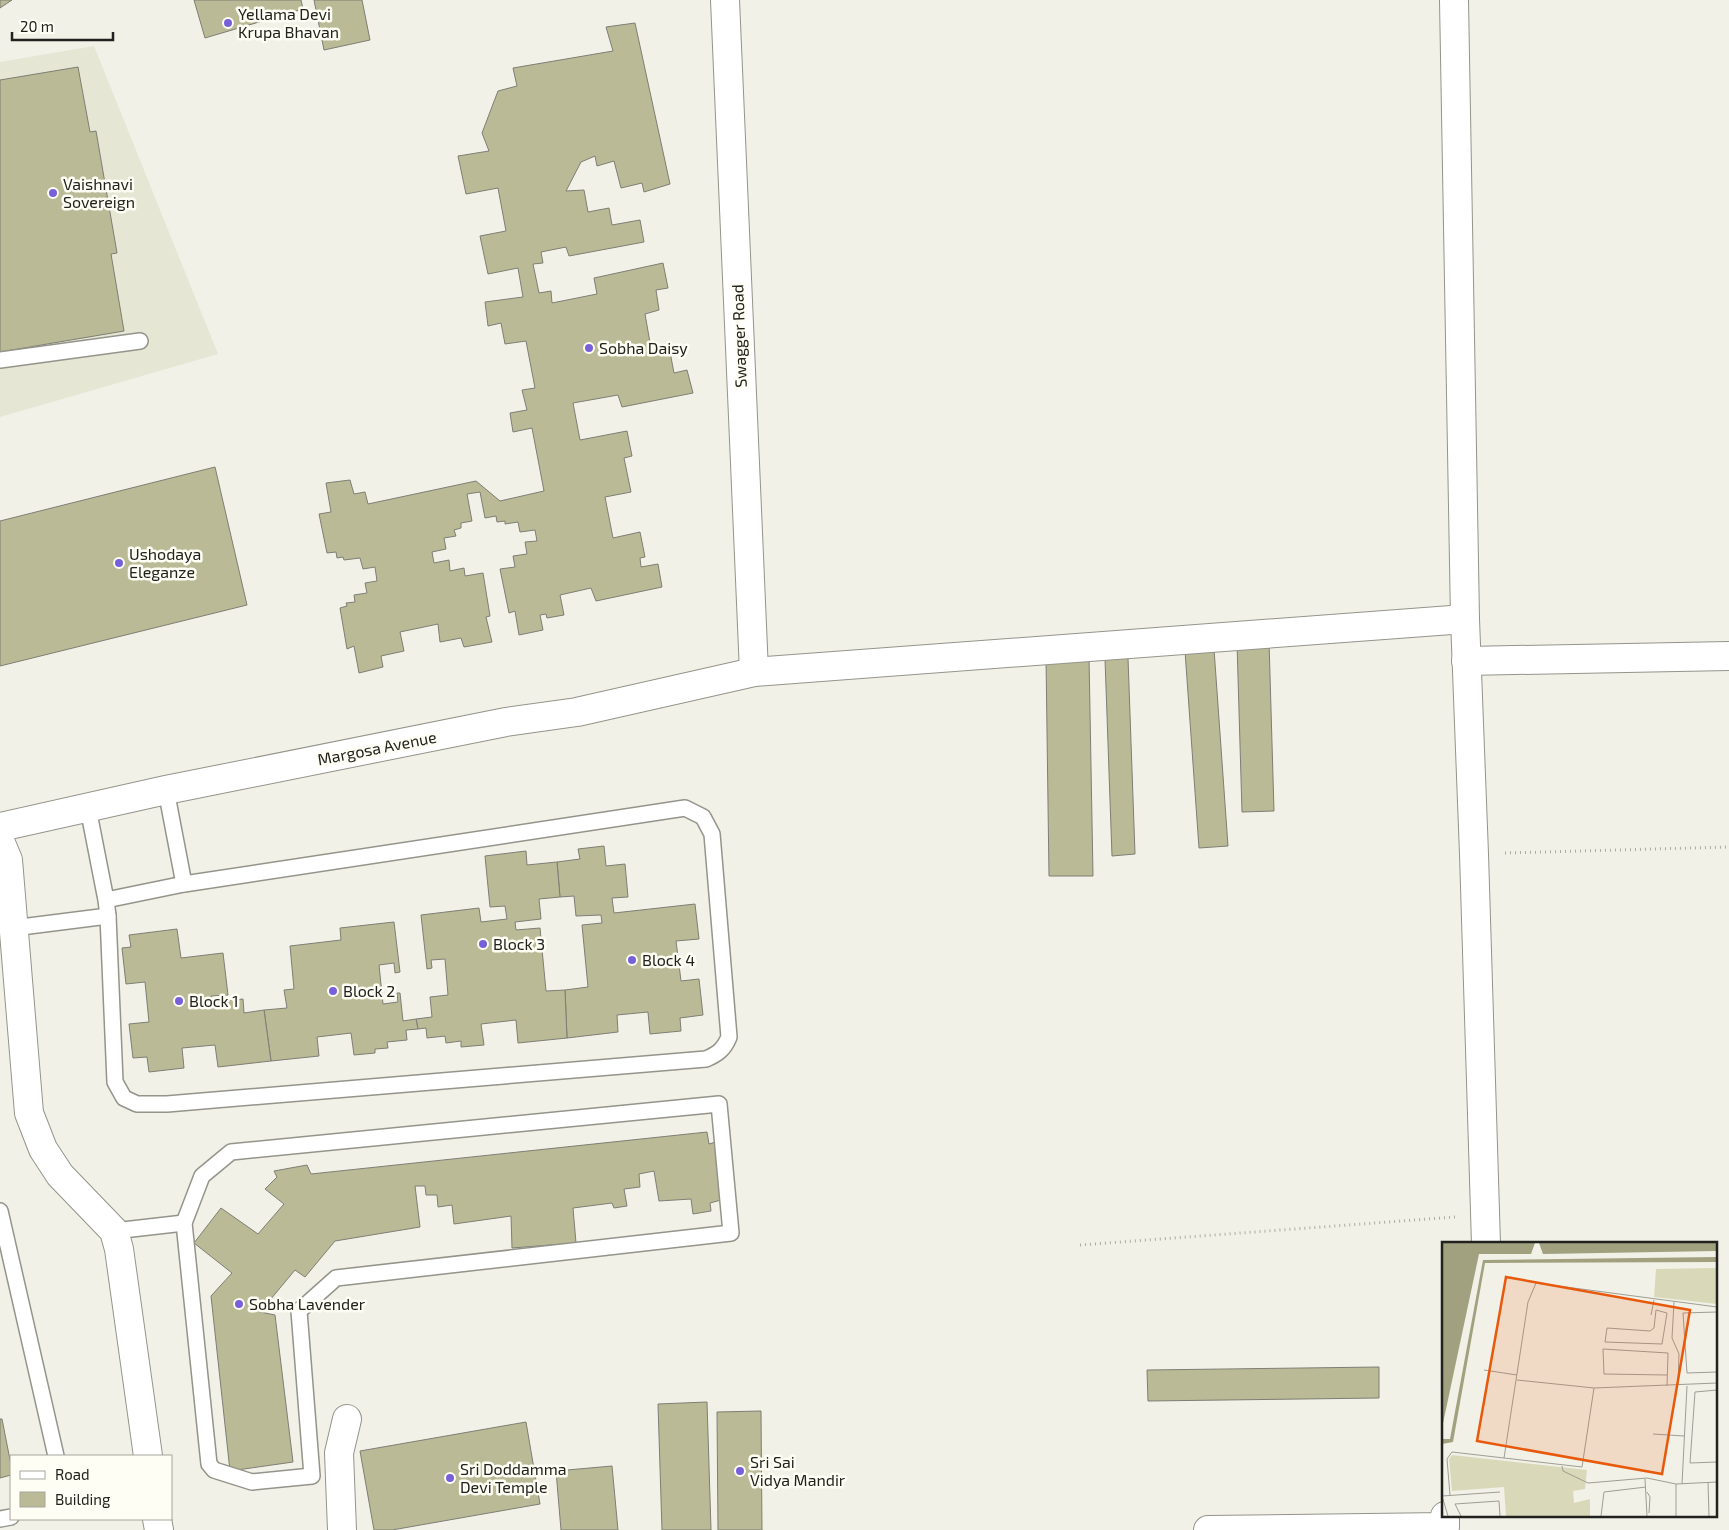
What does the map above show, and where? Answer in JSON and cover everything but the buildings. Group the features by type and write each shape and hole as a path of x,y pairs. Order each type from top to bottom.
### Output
{"street":[{"name":"Swagger Road","path":"724,0 754,672"},
{"path":"1454,0 1466,661 1486,1242"},
{"name":"Margosa Avenue","path":"0,827 166,790 506,722 577,712 754,672 1465,619"},
{"path":"1466,661 1729,656"},
{"path":"0,841 8,860 29,1113 43,1149 60,1175 114,1231 119,1249 148,1455"},
{"path":"342,1530 339,1453 347,1419"},
{"path":"1208,1530 1445,1521"}],"lane":[{"path":"0,360 140,341"},
{"path":"166,790 184,884"},
{"path":"88,808 108,916 115,1082 124,1098 137,1104 167,1104 706,1059 717,1054 725,1047 729,1037 712,834 703,817 685,808 184,884 106,900"},
{"path":"13,928 108,916"},
{"path":"719,1104 731,1233 336,1278 317,1294 299,1312 312,1476 252,1482 214,1470 209,1464 184,1223 202,1176 232,1152 719,1104"},
{"path":"0,1211 56,1455"},
{"path":"114,1231 184,1223"}],"path":[{"path":"1474,854 1729,847"},
{"path":"1080,1245 1486,1214"}],"shaded area":[{"path":"94,46 218,354 0,417 0,62"}],"place":[{"name":"Yellama Devi Krupa Bhavan","path":"228,23"},
{"name":"Vaishnavi Sovereign","path":"53,193"},
{"name":"Sobha Daisy","path":"589,348"},
{"name":"Ushodaya Eleganze","path":"119,563"},
{"name":"Block 3","path":"483,944"},
{"name":"Block 4","path":"632,960"},
{"name":"Block 2","path":"333,991"},
{"name":"Block 1","path":"179,1001"},
{"name":"Sobha Lavender","path":"239,1304"},
{"name":"Sri Sai Vidya Mandir","path":"740,1471"},
{"name":"Sri Doddamma Devi Temple","path":"450,1478"}]}
